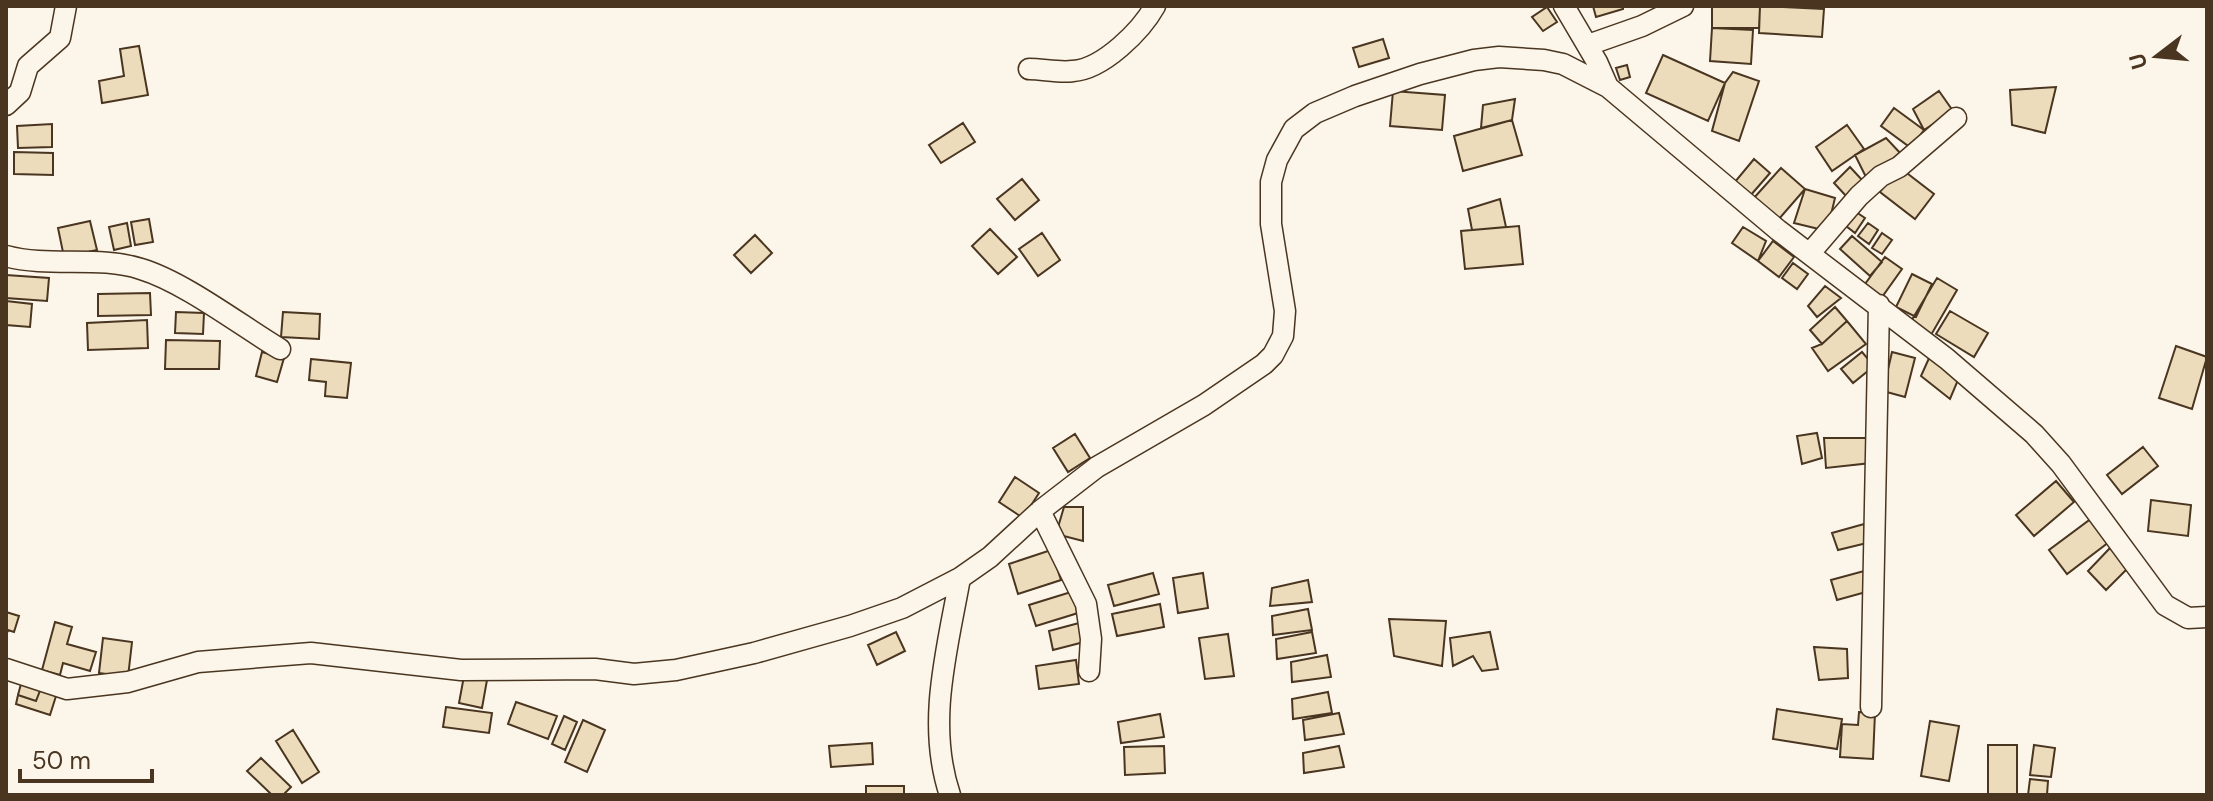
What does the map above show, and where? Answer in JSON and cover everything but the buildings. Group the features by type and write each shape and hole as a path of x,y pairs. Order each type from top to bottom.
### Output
{"street":[{"path":"6,105 20,92 28,66 60,38 66,6"},
{"path":"1029,69 1074,71 1097,63 1138,31 1155,6"},
{"path":"1564,6 1588,45 1608,87"},
{"path":"1588,45 1642,26 1683,6"},
{"path":"6,669 67,689 128,682 198,662 311,653 461,670 595,669 634,674 676,670 754,653 838,630 902,608 960,578 990,557 1040,511 1097,467 1204,405 1273,355 1283,336 1285,311 1271,224 1271,182 1286,140 1305,120 1329,106 1420,74 1499,57 1563,64 1608,87 1810,253 2008,409 2034,434 2077,485 2165,605 2188,618 2207,617"},
{"path":"1810,253 1859,196 1881,176 1899,167 1956,118"},
{"path":"6,256 39,262 140,268 182,289 280,349"},
{"path":"1871,707 1879,305"},
{"path":"1040,511 1086,604 1091,639 1089,671"},
{"path":"950,795 938,739 941,685 960,578"}]}
